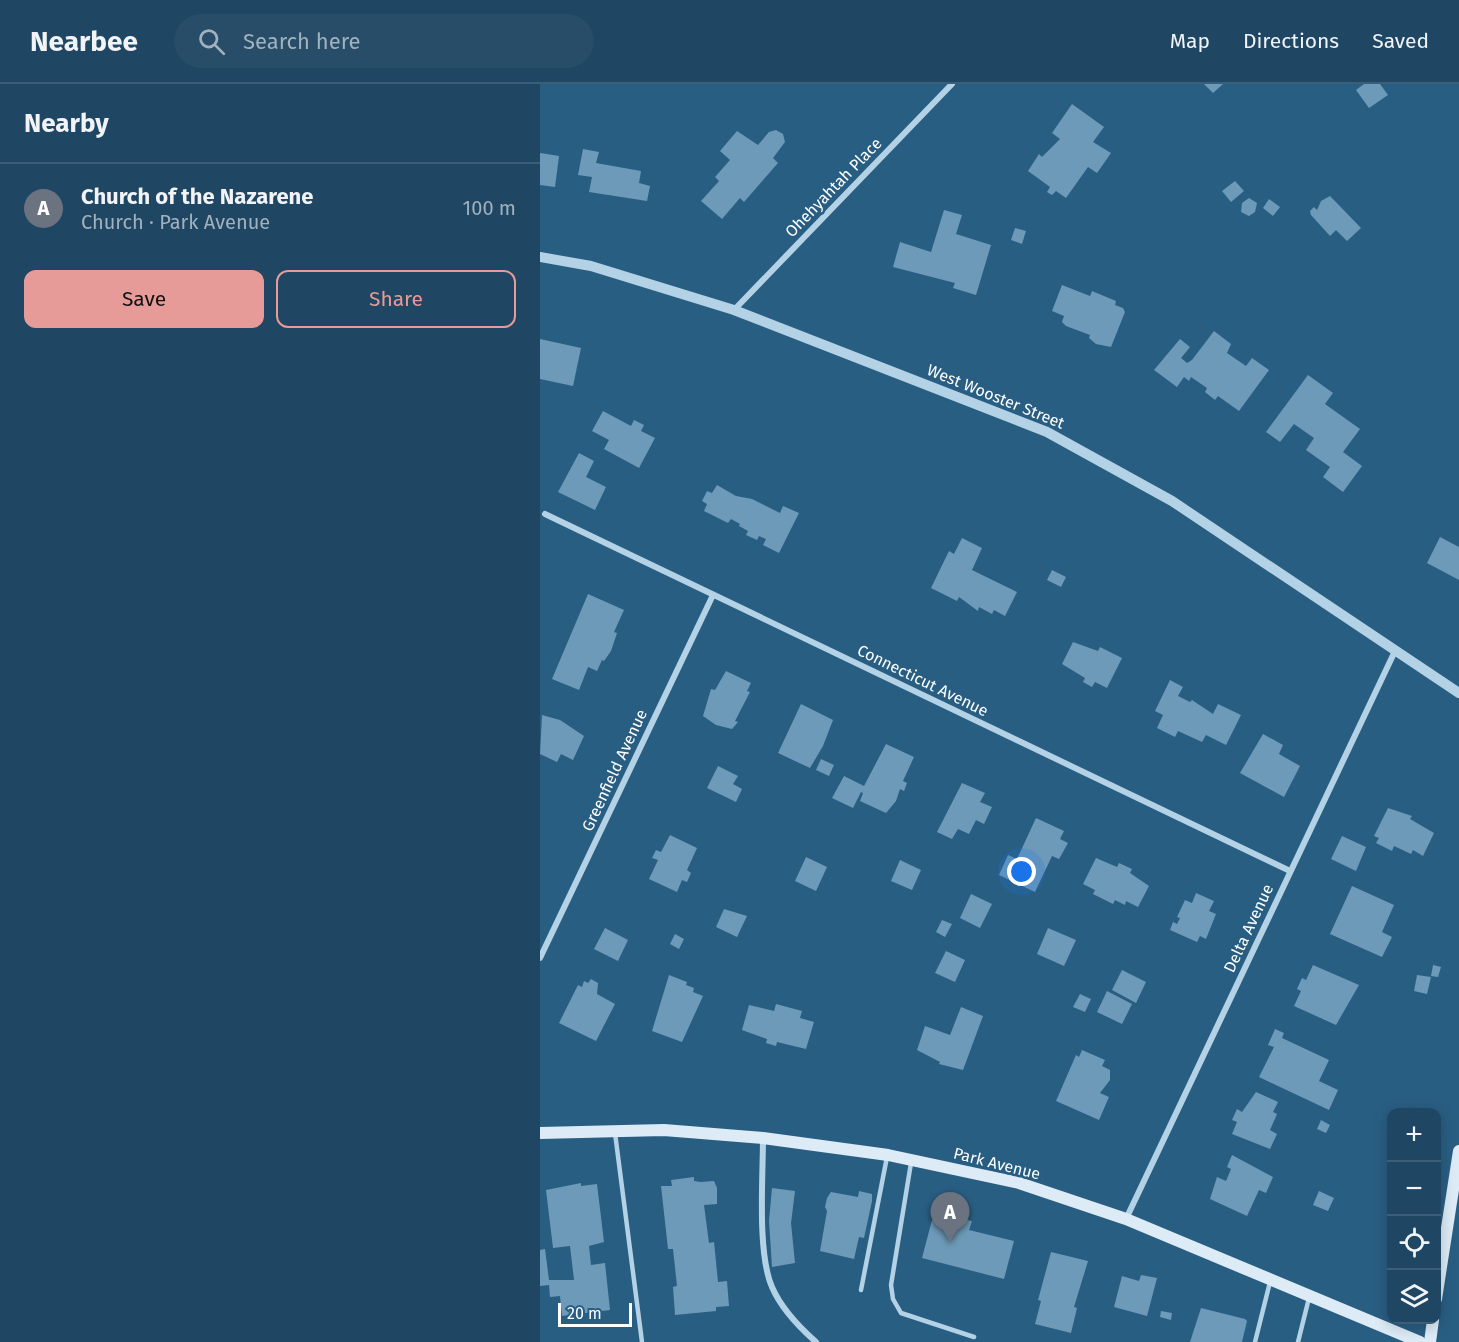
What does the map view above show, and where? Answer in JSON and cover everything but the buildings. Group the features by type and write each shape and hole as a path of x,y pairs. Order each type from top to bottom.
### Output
{"main road":[{"name":"Park Avenue","path":"540,1133 663,1130 763,1138 888,1155 1018,1183 1126,1218 1420,1342"},
{"path":"1441,1272 1459,1151"},
{"path":"1430,1342 1432,1324"}],"street":[{"name":"Ohehyahtah Place","path":"734,310 952,84"},
{"name":"West Wooster Street","path":"540,257 591,266 734,310 1047,432 1172,501 1459,693"},
{"name":"Connecticut Avenue","path":"545,514 1290,871"},
{"name":"Greenfield Avenue","path":"540,958 713,595"},
{"name":"Delta Avenue","path":"1126,1218 1395,651"},
{"path":"763,1138 764,1251 772,1287 796,1323 816,1342"}],"lane":[{"path":"615,1131 642,1342"},
{"path":"861,1290 888,1155"},
{"path":"911,1160 891,1285 893,1299 901,1313 974,1337"},
{"path":"1255,1342 1270,1279"},
{"path":"1298,1342 1309,1295"}],"place":[{"name":"Church of the Nazarene","path":"950,1242"}]}
